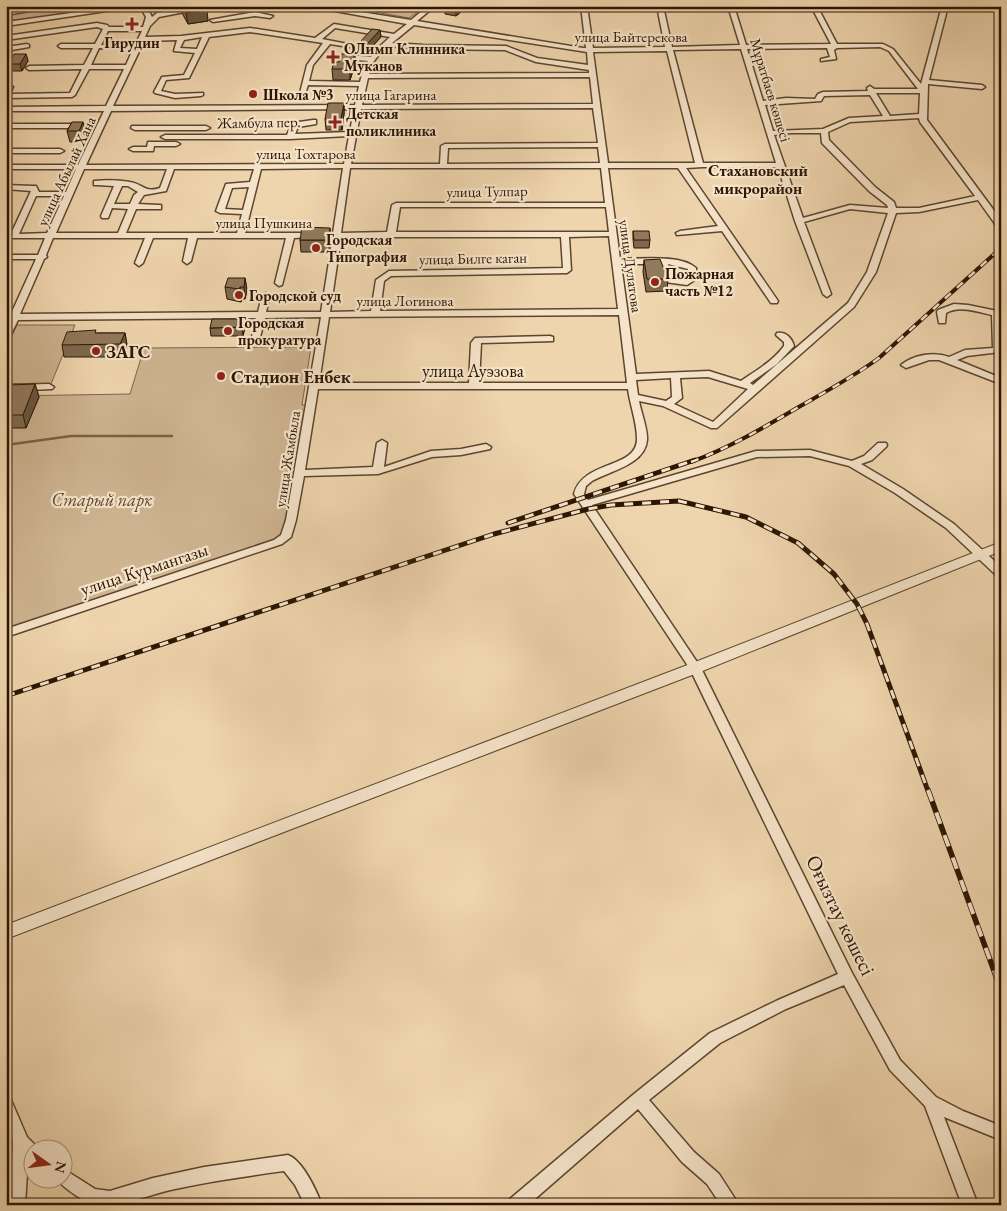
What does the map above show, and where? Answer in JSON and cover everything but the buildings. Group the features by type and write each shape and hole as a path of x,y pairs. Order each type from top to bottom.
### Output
{"street":[{"path":"6,13 56,6"},
{"path":"6,24 136,6"},
{"name":"улица Абылай Хана","path":"6,336 11,317 43,257 81,167 147,27 149,17 143,6"},
{"path":"164,14 175,6 190,9"},
{"path":"6,38 98,25 104,26 106,29 147,27 156,16 212,6"},
{"path":"255,14 262,6"},
{"name":"улица Байтерекова","path":"310,6 365,18 411,22 590,50 877,44 886,46 923,91"},
{"name":"улица Жамбыла","path":"288,533 323,331 347,166 363,80 371,59 394,36 432,6"},
{"name":"улица Дулатова","path":"579,494 580,487 590,477 628,461 638,453 642,440 634,398 618,261 612,234 584,6"},
{"path":"660,6 669,49 672,53 700,166"},
{"name":"Мұратбаев көшесі","path":"731,6 780,165 827,294"},
{"path":"814,6 835,46 830,49 834,58 823,60"},
{"path":"945,6 923,91 923,116 927,127 1001,226"},
{"path":"213,20 255,14 270,16 263,21"},
{"path":"350,29 356,24"},
{"path":"242,37 256,25"},
{"path":"315,41 334,26 350,29 363,39"},
{"path":"6,86 10,88 6,95 72,96 106,29"},
{"path":"142,39 206,36 250,30 327,43 394,36"},
{"path":"201,94 175,96 157,92 164,78 187,78 206,36"},
{"path":"181,38 176,50 199,51"},
{"path":"363,39 346,57 371,59"},
{"path":"304,93 310,65 327,43"},
{"path":"386,44 423,47 506,48 536,60 592,71"},
{"path":"6,49 27,46"},
{"path":"61,46 138,47"},
{"path":"29,68 128,67"},
{"path":"306,83 592,71"},
{"path":"925,82 982,87"},
{"path":"760,103 786,100 816,101 824,94 871,90 923,91"},
{"path":"871,90 887,117"},
{"path":"169,108 175,96"},
{"name":"улица Гагарина","path":"6,109 596,106"},
{"path":"203,137 213,109"},
{"path":"770,133 805,130 824,132 849,120 923,116"},
{"path":"290,137 293,126 313,122"},
{"path":"6,126 77,126"},
{"path":"135,128 206,128"},
{"path":"163,141 168,128"},
{"path":"634,398 669,403 714,426 755,388 852,305 862,293 871,274 893,210 891,204 872,189 824,141 824,132"},
{"name":"Жамбула пер.","path":"163,141 203,137 290,137 354,134"},
{"path":"133,149 150,149 151,144 163,141 188,144"},
{"path":"443,167 445,146 602,145"},
{"path":"6,150 60,151"},
{"path":"681,166 780,165"},
{"path":"240,236 258,166"},
{"path":"681,166 774,301"},
{"name":"улица Тохтарова","path":"6,168 681,166"},
{"path":"121,236 138,195 144,192 163,189 171,167"},
{"path":"97,183 119,183 136,186 144,192"},
{"path":"105,216 119,183"},
{"path":"245,212 220,211 229,186 253,184"},
{"path":"6,187 33,188 34,194 10,236"},
{"path":"34,194 70,194"},
{"path":"800,221 850,207 893,210 926,209 981,197"},
{"name":"улица Тулпар","path":"391,235 396,205 609,205"},
{"path":"110,206 158,207"},
{"path":"680,233 724,228"},
{"name":"улица Билге каган","path":"375,314 380,280 389,274 567,270 565,234"},
{"name":"улица Пушкина","path":"10,236 612,234"},
{"path":"279,283 291,235"},
{"path":"139,263 150,236"},
{"path":"187,261 193,236"},
{"path":"6,257 43,257"},
{"path":"618,261 662,262"},
{"path":"256,337 266,296"},
{"path":"942,321 941,312 951,307 970,308 999,314 995,320 999,345 997,350 965,354 950,360"},
{"name":"улица Логинова","path":"11,317 624,312"},
{"path":"744,383 769,366 789,346 788,341 780,335"},
{"path":"474,387 476,343 478,340 550,339"},
{"path":"906,365 928,357 950,360 1001,381"},
{"name":"улица Ауэзова","path":"313,386 474,387 633,381 709,374 744,383 755,388"},
{"path":"669,403 677,398 678,394 675,376"},
{"path":"6,388 49,387"},
{"path":"378,471 382,443"},
{"path":"853,464 868,458 882,445"},
{"path":"299,473 378,471 431,454 461,452 486,447"},
{"path":"585,504 756,454 810,453 853,464 900,492 950,526 979,555 1001,573"},
{"name":"Оғызтау көшесі","path":"579,494 695,668 847,976 895,1065 931,1102 958,1116 1001,1133"},
{"name":"улица Курмангазы","path":"6,633 284,540 288,533"},
{"path":"6,932 695,668 1001,546"},
{"path":"516,1205 639,1099 715,1038 781,1005 847,976"},
{"path":"639,1099 688,1158 713,1179 730,1205"},
{"path":"931,1102 970,1205"},
{"path":"6,1105 22,1138"},
{"path":"72,1182 92,1196 110,1199 153,1186 204,1175 288,1163 301,1180 314,1205"},
{"path":"17,1205 22,1176"}],"green space":[{"path":"72,6 129,6 6,23 6,15"},
{"path":"341,6 425,6 409,18"},
{"path":"17,325 75,325 51,384 6,384 6,349"},
{"name":"Старый парк","path":"311,347 302,405 307,405 282,539 6,630 6,396 130,394 144,348"}],"waterway":[{"path":"6,445 71,436 172,436"}],"railway":[{"path":"691,462 759,430 869,365 1001,248"},
{"path":"508,523 695,460"},
{"path":"6,696 494,534 588,509 611,505 679,501 746,517 798,543 834,574 857,604 867,624 928,791"},
{"path":"928,790 1001,990"}],"place":[{"name":"Гирудин","path":"132,24"},
{"name":"ОЛимп Клинника Муканов","path":"333,57"},
{"name":"Школа №3","path":"253,94"},
{"name":"Детская поликлиника","path":"335,122"},
{"name":"Городская Типография","path":"316,248"},
{"name":"Пожарная часть №12","path":"655,282"},
{"name":"Городской суд","path":"239,295"},
{"name":"Городская прокуратура","path":"228,331"},
{"name":"ЗАГС","path":"96,351"},
{"name":"Стадион Енбек","path":"221,376"}],"district":[{"name":"Стахановский микрорайон","path":"758,179"}]}
